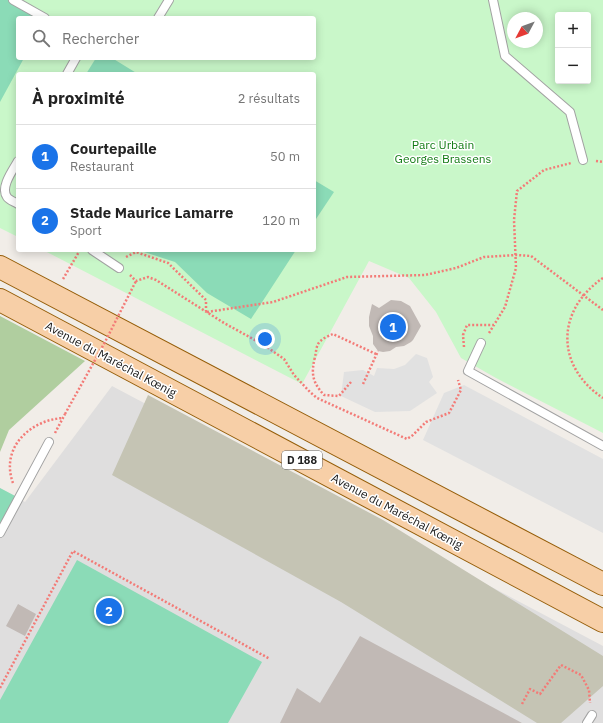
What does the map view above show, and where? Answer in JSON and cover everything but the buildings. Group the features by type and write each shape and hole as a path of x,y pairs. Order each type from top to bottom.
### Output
{"main road":[{"name":"D 188","path":"0,267 603,584"},
{"name":"Avenue du Maréchal Kœnig","path":"0,300 603,621"}],"lane":[{"path":"13,0 41,16"},
{"path":"159,16 169,0"},
{"path":"493,0 505,56 570,112 583,160"},
{"path":"68,72 75,60"},
{"path":"16,165 5,184 5,191 7,197 16,203"},
{"path":"95,252 117,266"},
{"path":"482,343 468,371 603,446"},
{"path":"0,533 49,442"},
{"path":"587,723 592,715"}],"path":[{"path":"482,343 505,307 516,268 514,220 516,191 544,170 583,160 603,162"},
{"path":"70,268 79,252"},
{"path":"117,266 120,260 136,252 168,263 206,300 206,312"},
{"path":"206,312 273,302 347,277 425,275 456,268 484,257 516,255 531,256 603,310"},
{"path":"132,276 136,281"},
{"path":"59,426 105,342 136,281 148,277 156,280 206,312 264,345 284,359 294,375 317,398 407,439 426,422 449,413 461,390 458,380 468,371"},
{"path":"603,278 582,295 570,318 568,331 570,358 576,370 583,382 592,392 603,398"},
{"path":"351,382 339,396 323,396 317,388 313,377 313,366 318,345 324,338 334,334 376,354"},
{"path":"363,384 378,350"},
{"path":"19,498 9,475 9,460 17,440 32,428 53,419 63,418"},
{"path":"0,688 73,551 270,659"},
{"path":"522,704 530,689 540,694 560,665 581,675 589,690 592,715"}],"shaded area":[{"path":"416,354 427,358 433,377 429,382 437,393 410,411 375,412 341,396 344,372 363,370 374,376 377,368 394,369 405,365"},
{"path":"464,385 603,459 603,533 423,440 444,393"},
{"path":"112,386 603,646 603,723 0,723 0,488 25,502"},
{"path":"148,395 383,520 603,656 603,686 561,723 537,723 341,602 112,475"}],"green space":[{"name":"Parc Urbain Georges Brassens","path":"0,0 603,0 603,433 496,378 461,358 436,312 409,278 369,261 302,384 47,252 316,252 316,72 16,72 16,236 0,228"},
{"path":"0,0 9,0 37,16 16,16 16,60 23,60 0,102"},
{"path":"95,60 115,60 135,72 87,72"},
{"path":"316,181 334,192 316,219"},
{"path":"144,252 295,252 251,319 207,293 175,262"},
{"path":"0,316 85,361 9,430 0,452"},
{"path":"0,488 19,498 0,533"},
{"path":"77,560 262,662 228,723 0,723 0,700"}],"place":[{"name":"Courtepaille","path":"393,327"},
{"name":"Stade Maurice Lamarre","path":"109,611"}]}
